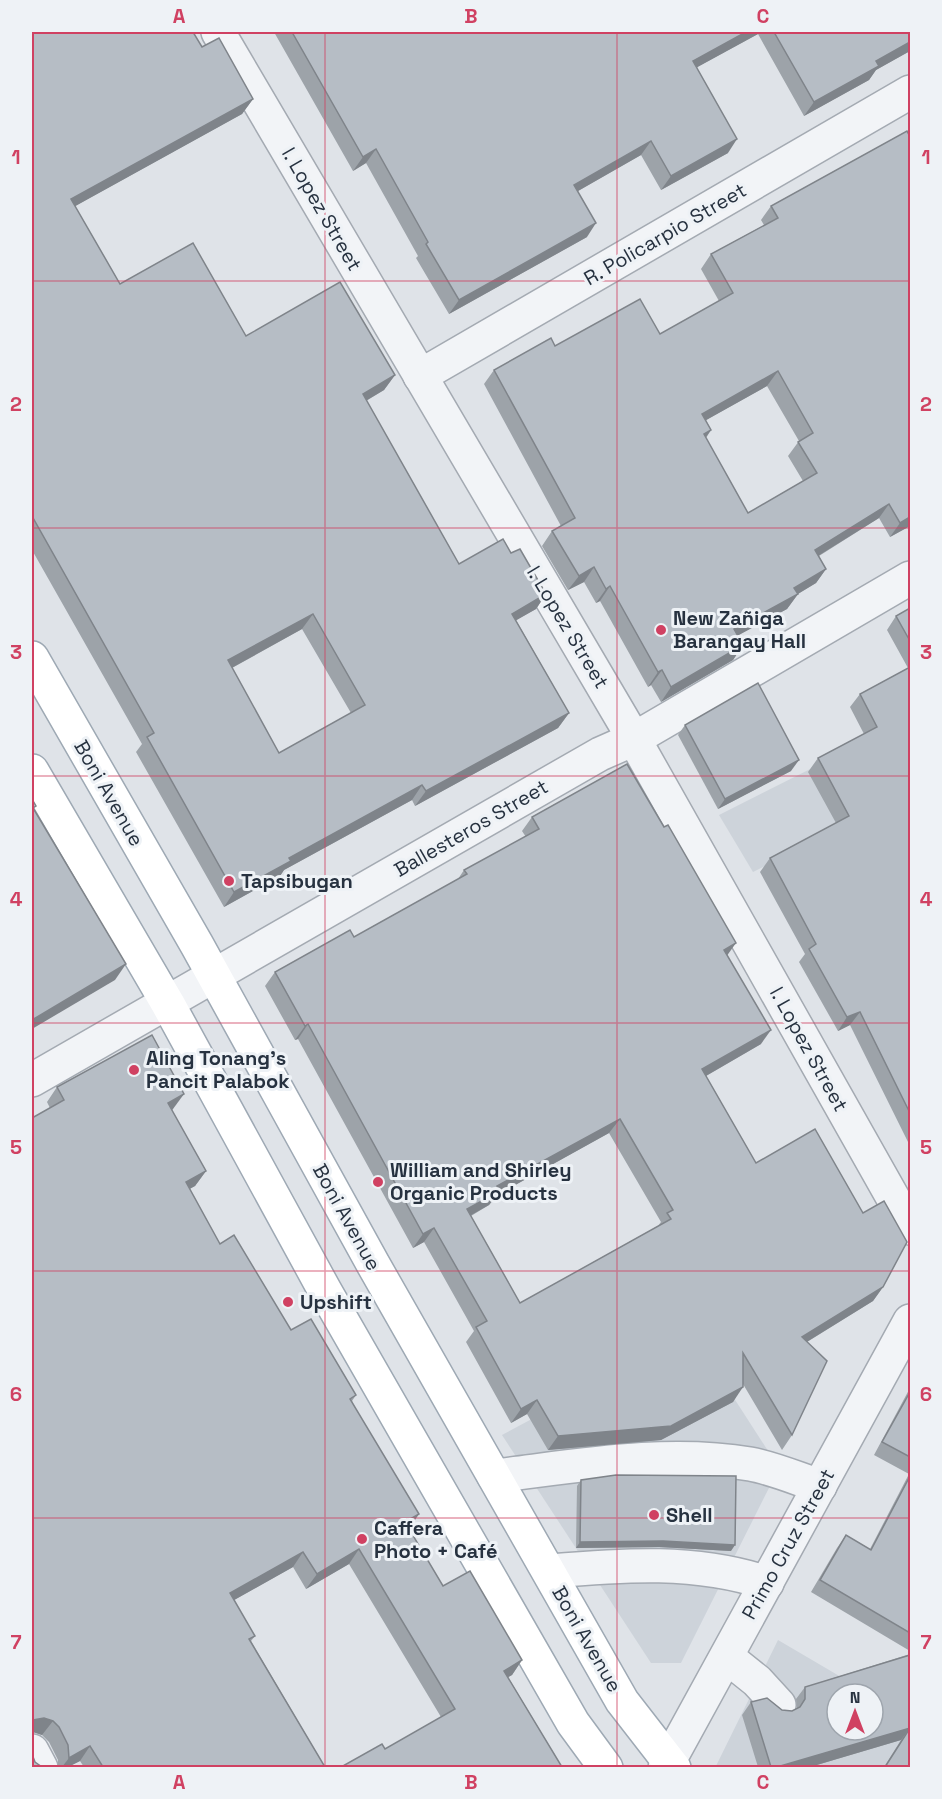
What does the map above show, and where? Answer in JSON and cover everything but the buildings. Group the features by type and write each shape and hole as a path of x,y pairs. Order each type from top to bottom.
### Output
{"main road":[{"name":"Boni Avenue","path":"32,658 622,1701 670,1765"},
{"path":"32,771 168,1004 325,1291 573,1722 606,1767"}],"street":[{"name":"I. Lopez Street","path":"218,32 634,739 910,1228"},
{"name":"R. Policarpio Street","path":"420,376 910,92"},
{"name":"Ballesteros Street","path":"32,1080 600,754 634,739 910,578"},
{"name":"Primo Cruz Street","path":"670,1765 910,1321"},
{"path":"494,1476 625,1460 685,1459 751,1464 820,1486"},
{"path":"549,1571 612,1566 687,1565 738,1573 767,1583"},
{"path":"727,1657 757,1681 779,1704"},
{"path":"32,1750 41,1767"}],"shaded area":[{"path":"862,743 896,800 753,872 719,815"},
{"path":"692,1333 779,1468 681,1663 651,1663 502,1435"},
{"path":"778,1640 850,1682 825,1682 825,1742 885,1742 885,1726 910,1717 910,1767 715,1768"}],"place":[{"name":"New Zañiga Barangay Hall","path":"661,630"},
{"name":"Tapsibugan","path":"229,881"},
{"name":"Aling Tonang's Pancit Palabok","path":"134,1070"},
{"name":"William and Shirley Organic Products","path":"378,1182"},
{"name":"Upshift","path":"288,1302"},
{"name":"Shell","path":"654,1515"},
{"name":"Caffera Photo + Café","path":"362,1539"}]}
